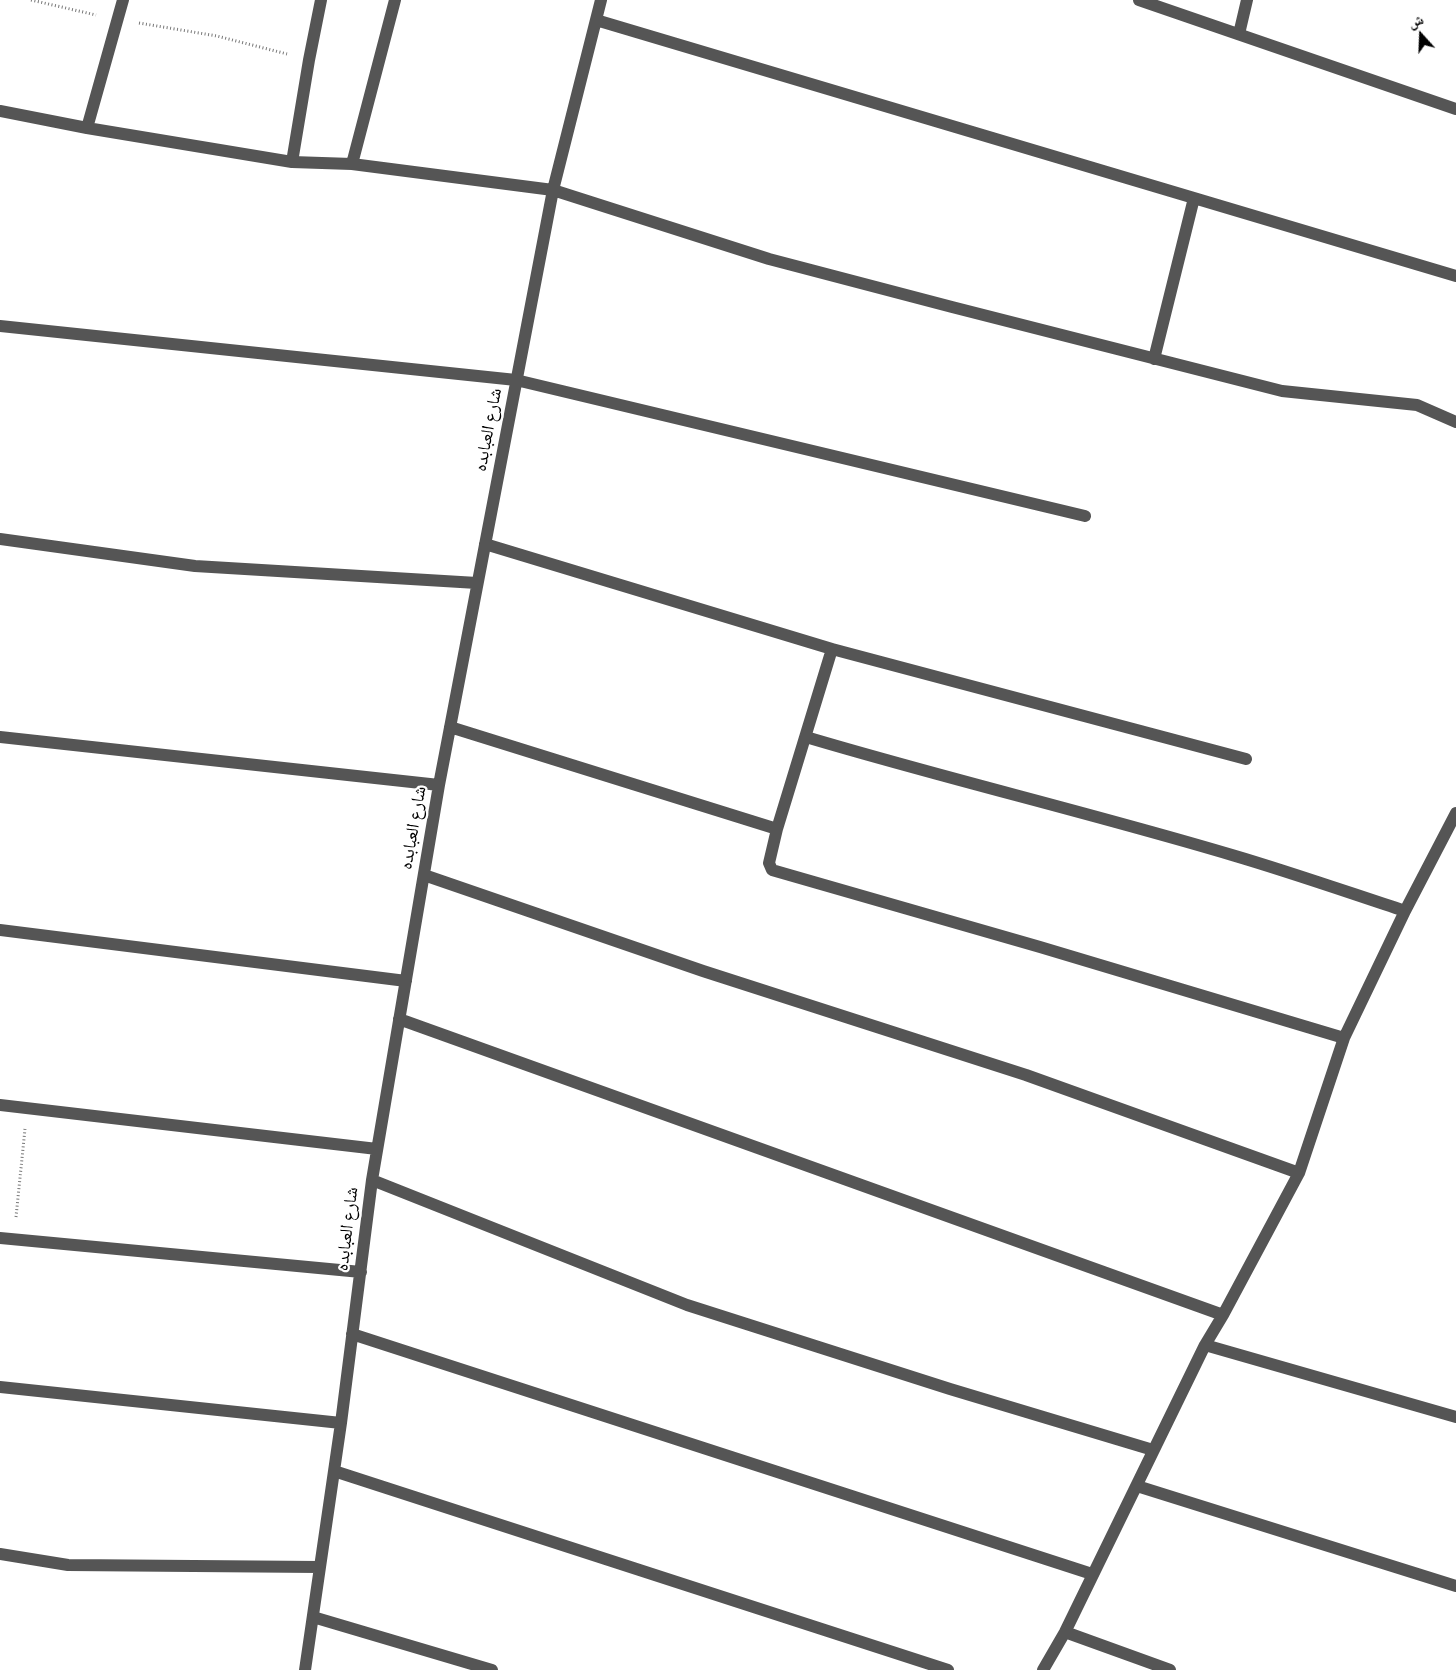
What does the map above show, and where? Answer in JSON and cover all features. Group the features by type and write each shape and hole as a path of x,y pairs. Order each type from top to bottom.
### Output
{"street":[{"path":"87,128 123,0"},
{"path":"292,162 308,60 321,0"},
{"path":"352,164 395,0"},
{"name":"شارع العبابده","path":"304,1670 341,1423 372,1180 439,785 553,190 601,0"},
{"path":"1140,0 1456,109"},
{"path":"1240,34 1247,0"},
{"path":"596,20 1456,276"},
{"path":"0,111 87,128 292,162 352,164 553,190 769,259 1154,359 1282,391 1417,406 1456,422"},
{"path":"1154,359 1194,198"},
{"path":"0,326 516,380 1086,516"},
{"path":"0,539 195,566 477,583"},
{"path":"485,544 832,649 1246,759"},
{"path":"832,649 777,829 769,863 772,870 1040,947 1344,1038"},
{"path":"450,727 777,829"},
{"path":"0,737 439,785"},
{"path":"806,737 908,767 1233,855 1405,911"},
{"path":"1043,1670 1065,1632 1206,1345 1224,1315 1299,1173 1344,1038 1405,911 1456,813"},
{"path":"424,875 703,971 1026,1075 1299,1173"},
{"path":"0,930 406,981"},
{"path":"399,1019 1224,1315"},
{"path":"0,1105 377,1149"},
{"path":"372,1180 687,1304 950,1389 1153,1450"},
{"path":"0,1238 361,1272"},
{"path":"352,1334 1092,1574"},
{"path":"1206,1345 1456,1416"},
{"path":"0,1387 341,1423"},
{"path":"334,1471 948,1670"},
{"path":"1137,1486 1456,1586"},
{"path":"0,1554 68,1564 319,1567"},
{"path":"313,1618 492,1670"},
{"path":"1065,1632 1170,1670"}],"path":[{"path":"31,0 117,19 217,36 308,60"},
{"path":"14,1240 27,1109"}]}
